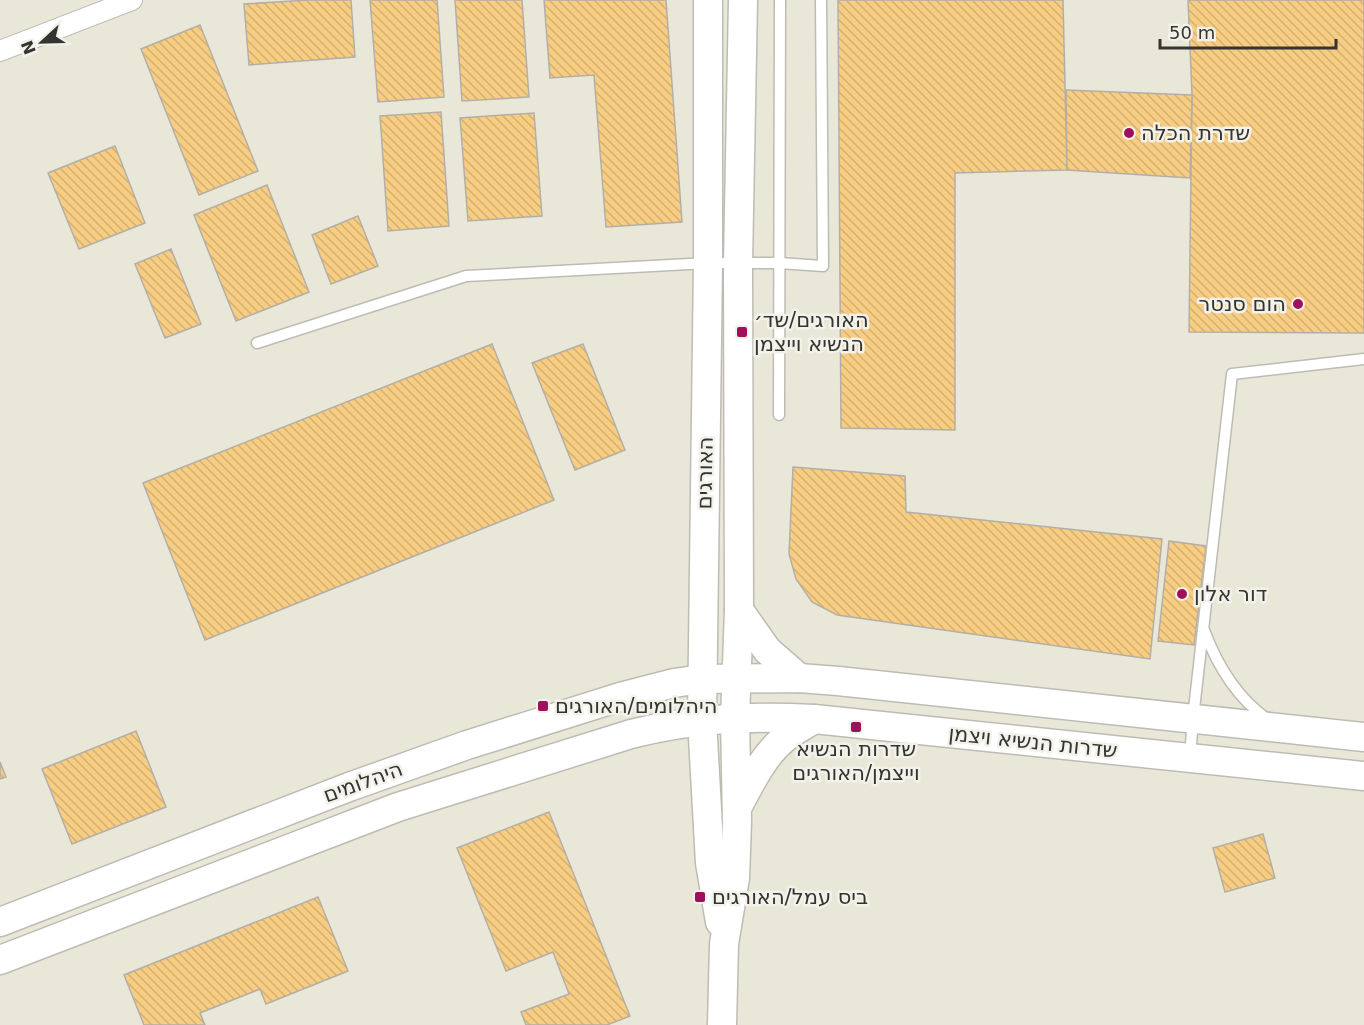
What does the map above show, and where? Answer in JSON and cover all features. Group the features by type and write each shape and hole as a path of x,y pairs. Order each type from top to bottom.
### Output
{"street":[{"path":"0,51 132,0"},
{"name":"האורגים","path":"708,0 708,263 702,720 710,863 724,944"},
{"name":"האורגים","path":"722,1025 724,944 735,878 737,808 735,718 739,610 738,264 743,0"},
{"path":"739,610 767,650 799,678"},
{"name":"היהלומים","path":"0,922 349,787 446,753 620,697 702,679 736,678"},
{"name":"שדרות הנשיא ויצמן","path":"736,678 799,678 1364,736"},
{"path":"737,808 757,771 771,752 786,737 814,719"},
{"name":"שדרות הנשיא ויצמן","path":"702,720 814,719 1364,776"},
{"name":"היהלומים","path":"0,960 398,807 631,734 670,724 702,720"}],"lane":[{"path":"780,0 780,415"},
{"path":"257,343 466,276 708,263 779,263 823,266 821,0"},
{"path":"1190,758 1192,718 1232,374 1364,359"},
{"path":"1203,626 1210,645 1230,682 1259,713 1279,728"}],"shaded area":[{"path":"0,0 1364,0 1364,1025 0,1025"}],"building":[{"path":"351,0 355,57 249,65 244,4"},
{"path":"370,0 437,0 444,97 378,102"},
{"path":"455,0 522,0 529,97 462,101"},
{"path":"544,0 666,0 682,222 606,227 594,75 550,78"},
{"path":"838,0 1063,0 1067,170 955,173 955,430 841,428"},
{"path":"1188,0 1364,0 1364,333 1189,332 1192,95"},
{"path":"200,25 258,171 199,195 141,49"},
{"name":"שדרת הכלה","path":"1066,90 1192,95 1190,178 1067,170"},
{"path":"441,112 449,226 388,231 380,116"},
{"path":"534,113 542,216 468,221 460,118"},
{"path":"115,146 145,223 79,249 48,173"},
{"path":"267,185 309,292 236,321 194,215"},
{"path":"358,216 378,266 331,284 312,235"},
{"path":"171,249 201,324 165,338 135,264"},
{"path":"492,344 554,500 205,640 143,483"},
{"path":"583,344 625,450 575,470 532,363"},
{"path":"793,467 905,476 906,512 1162,539 1150,659 837,615 812,602 796,579 789,554"},
{"name":"דור אלון","path":"1169,541 1206,546 1194,645 1158,641"},
{"path":"136,731 166,807 72,844 42,769"},
{"path":"0,762 6,777 0,779"},
{"path":"549,812 630,1016 607,1025 526,1025 521,1012 569,994 553,952 506,971 457,848"},
{"path":"1263,834 1275,878 1225,892 1213,848"},
{"path":"318,897 348,971 266,1004 260,989 200,1013 205,1025 144,1025 124,975"}],"place":[{"name":"שדרת הכלה","path":"1129,133"},
{"name":"הום סנטר","path":"1298,304"},
{"name":"האורגים/שד׳ הנשיא וייצמן","path":"742,332"},
{"name":"דור אלון","path":"1182,594"},
{"name":"היהלומים/האורגים","path":"543,706"},
{"name":"שדרות הנשיא וייצמן/האורגים","path":"856,727"},
{"name":"ביס עמל/האורגים","path":"700,897"}]}
